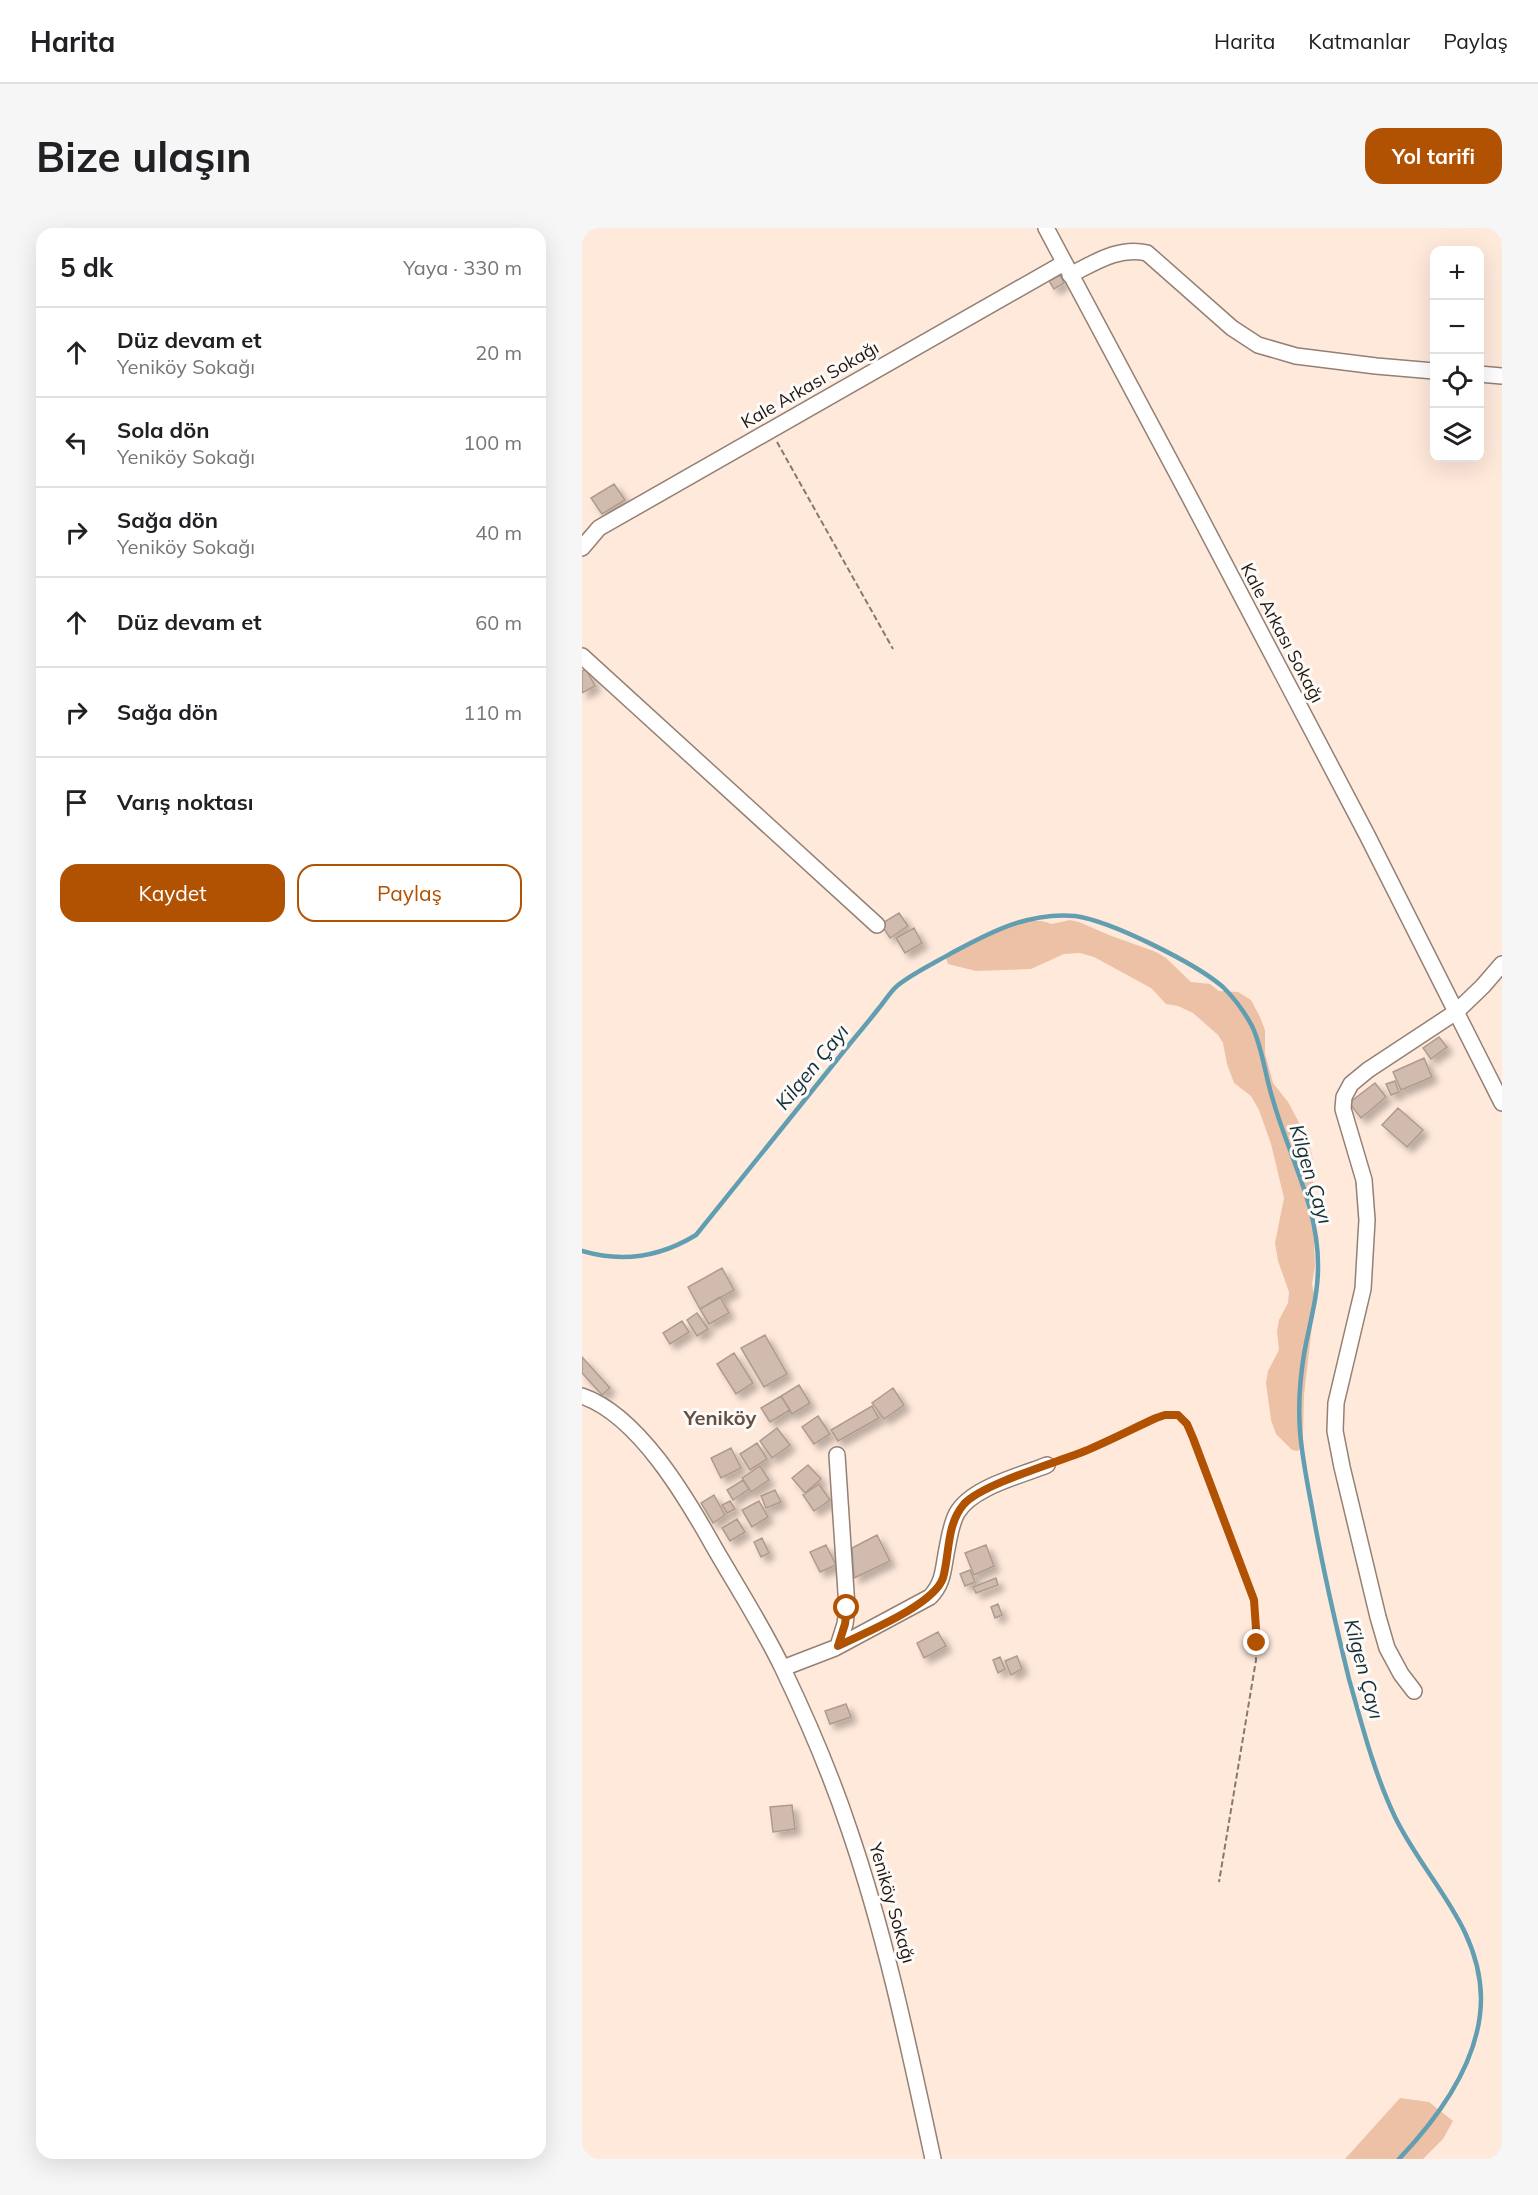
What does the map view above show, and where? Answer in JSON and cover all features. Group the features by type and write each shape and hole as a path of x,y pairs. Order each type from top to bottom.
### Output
{"street":[{"name":"Kale Arkası Sokağı","path":"1046,228 1419,936 1502,1103"},
{"name":"Kale Arkası Sokağı","path":"582,548 599,528 1067,269 1136,250 1147,253 1232,328 1258,345 1296,356 1430,371"},
{"path":"1484,374 1502,376"},
{"path":"582,656 878,925"},
{"path":"1414,1691 1401,1674 1387,1648 1335,1431 1336,1403 1362,1289 1367,1220 1364,1180 1342,1109 1344,1097 1351,1084 1368,1070 1456,1012 1502,964"},
{"name":"Yeniköy Sokağı","path":"582,1396 595,1400 610,1410 667,1469 691,1506 783,1668 849,1827 876,1912 933,2159"},
{"path":"837,1455 847,1608 838,1646"},
{"path":"783,1668 838,1646 919,1604 938,1588 943,1576 954,1521 964,1504 973,1496 1047,1465"}],"path":[{"path":"771,431 893,649"},
{"path":"1047,1465 1088,1450 1165,1415 1178,1415 1183,1418 1193,1438 1248,1581 1257,1615 1256,1660 1219,1882"}],"shaded area":[{"path":"1070,920 1156,952 1166,958 1191,982 1210,984 1219,991 1238,992 1251,1000 1260,1017 1265,1030 1265,1053 1273,1083 1288,1102 1308,1139 1314,1171 1312,1196 1315,1266 1312,1284 1315,1300 1304,1395 1302,1446 1298,1451 1292,1450 1276,1434 1271,1420 1266,1383 1268,1371 1279,1350 1277,1331 1279,1320 1288,1303 1289,1292 1278,1261 1275,1243 1284,1198 1271,1144 1259,1110 1251,1096 1234,1083 1223,1043 1218,1035 1193,1013 1178,1006 1166,1004 1151,988 1094,957 1080,953 1064,954 1031,969 976,971 948,964 946,958 950,951 958,947 1026,921 1042,921 1052,924"},
{"path":"1400,2098 1429,2102 1453,2121 1443,2139 1423,2159 1345,2159"}],"building":[{"path":"1060,275 1064,283 1054,289 1049,281"},
{"path":"614,484 625,500 602,514 591,498"},
{"path":"586,669 595,686 582,693 582,671"},
{"path":"899,913 908,926 890,938 881,924"},
{"path":"914,928 922,943 905,953 896,938"},
{"path":"1439,1037 1447,1047 1431,1059 1423,1048"},
{"path":"1424,1058 1432,1077 1401,1090 1393,1072"},
{"path":"1395,1081 1399,1092 1391,1095 1386,1084"},
{"path":"1375,1083 1386,1097 1361,1118 1349,1103"},
{"path":"1398,1108 1423,1130 1407,1147 1382,1125"},
{"path":"722,1268 734,1290 700,1309 688,1287"},
{"path":"720,1297 729,1313 709,1324 700,1309"},
{"path":"697,1313 708,1329 697,1336 687,1320"},
{"path":"682,1321 689,1332 670,1344 663,1333"},
{"path":"765,1335 787,1374 764,1387 741,1348"},
{"path":"734,1353 753,1383 736,1394 717,1364"},
{"path":"582,1357 610,1388 602,1395 582,1373"},
{"path":"799,1385 810,1403 792,1414 781,1396"},
{"path":"893,1388 904,1405 884,1419 872,1403"},
{"path":"781,1396 790,1410 770,1422 761,1408"},
{"path":"872,1406 879,1418 838,1441 831,1430"},
{"path":"818,1416 830,1434 814,1444 802,1427"},
{"path":"777,1428 790,1445 772,1458 760,1441"},
{"path":"757,1443 767,1459 750,1470 740,1454"},
{"path":"731,1448 741,1468 721,1478 711,1458"},
{"path":"808,1465 821,1479 805,1493 792,1478"},
{"path":"760,1466 769,1480 751,1492 742,1478"},
{"path":"743,1480 749,1489 733,1500 727,1490"},
{"path":"819,1484 830,1500 814,1511 803,1495"},
{"path":"775,1490 781,1502 766,1508 761,1496"},
{"path":"714,1495 725,1515 713,1523 701,1503"},
{"path":"730,1501 735,1509 727,1513 722,1505"},
{"path":"759,1501 768,1517 752,1527 742,1510"},
{"path":"737,1519 745,1532 730,1541 722,1528"},
{"path":"877,1535 890,1561 854,1578 852,1548"},
{"path":"762,1538 769,1553 761,1557 754,1542"},
{"path":"826,1545 836,1565 820,1572 810,1552"},
{"path":"986,1545 994,1566 974,1575 965,1553"},
{"path":"970,1570 975,1582 965,1586 960,1574"},
{"path":"996,1578 998,1585 976,1593 973,1587"},
{"path":"998,1604 1002,1615 995,1618 991,1607"},
{"path":"938,1632 946,1646 924,1658 917,1643"},
{"path":"1017,1656 1022,1669 1011,1675 1005,1661"},
{"path":"1000,1657 1005,1669 998,1673 993,1660"},
{"path":"846,1704 851,1717 830,1724 825,1711"},
{"path":"792,1805 795,1829 773,1832 770,1807"}],"waterway":[{"name":"Kilgen Çayı","path":"582,1251 612,1257 640,1256 669,1248 696,1235 894,988 912,975 987,935 1039,918 1075,916 1109,926 1152,944 1193,966 1223,987 1246,1015 1256,1035 1273,1100 1314,1224 1318,1279 1301,1373 1300,1431 1320,1551 1349,1679 1369,1749 1395,1817 1461,1925 1478,1972 1481,1998 1479,2021 1466,2065 1443,2106 1399,2159"}],"district":[{"name":"Yeniköy","path":"720,1418"}],"route":[{"path":"847,1608 838,1646 930,1597 938,1588 943,1576 956,1515 973,1496 1088,1450 1156,1418 1178,1415 1187,1424 1193,1438 1248,1581 1257,1615 1257,1643"}]}
